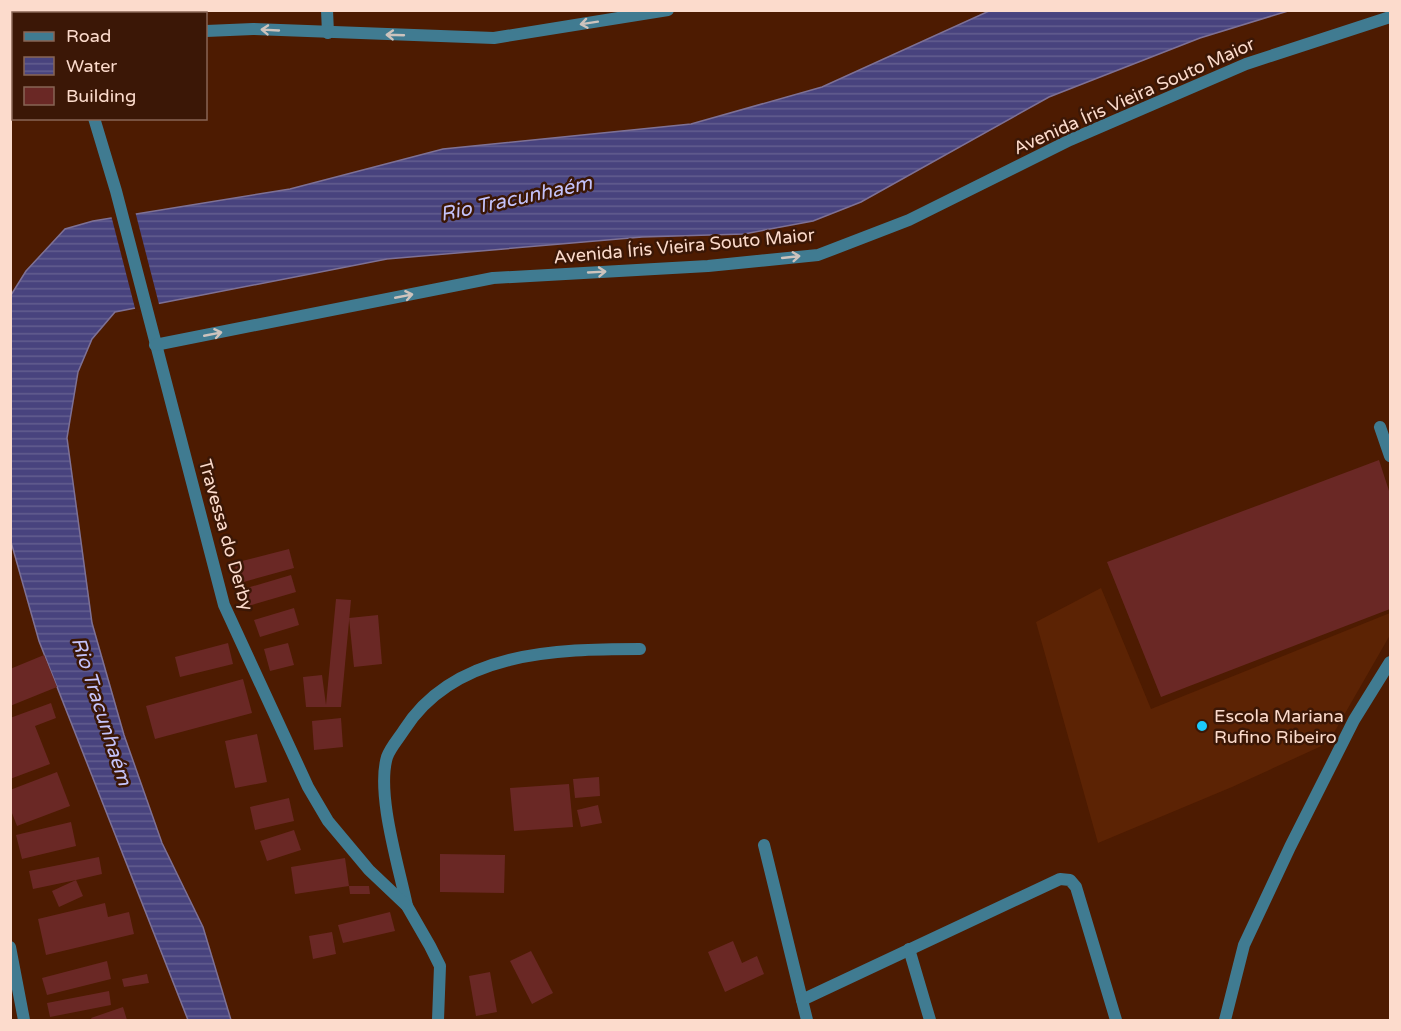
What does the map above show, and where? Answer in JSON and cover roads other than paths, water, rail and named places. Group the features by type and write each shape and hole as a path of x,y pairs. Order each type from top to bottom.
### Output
{"street":[{"path":"327,10 328,33"},
{"path":"207,31 253,29 494,38 668,10"},
{"name":"Avenida Íris Vieira Souto Maior","path":"155,345 493,278 708,266 818,255 909,220 1070,140 1246,64 1390,17"},
{"name":"Travessa do Derby","path":"95,120 116,191 224,605 291,756 328,820 369,870 407,906 440,966 438,1020"},
{"path":"1380,427 1390,456"},
{"path":"407,906 385,799 387,757 415,713 451,682 505,661 571,650 640,650"},
{"path":"1225,1020 1244,945 1259,912 1354,720 1390,662"},
{"path":"764,845 807,1020"},
{"path":"802,999 1060,879 1070,880 1076,887 1116,1020"},
{"path":"10,947 24,1020"},
{"path":"909,949 930,1020"}],"water":[{"name":"Rio Tracunhaém","path":"989,11 1288,11 1200,38 1049,97 861,202 813,221 744,234 642,237 387,259 115,312 92,339 78,372 67,438 92,623 124,735 162,843 203,927 231,1020 188,1020 39,641 11,542 11,295 26,271 65,229 93,221 290,189 443,149 691,124 822,87"}],"place":[{"name":"Escola Mariana Rufino Ribeiro","path":"1202,726"}]}
